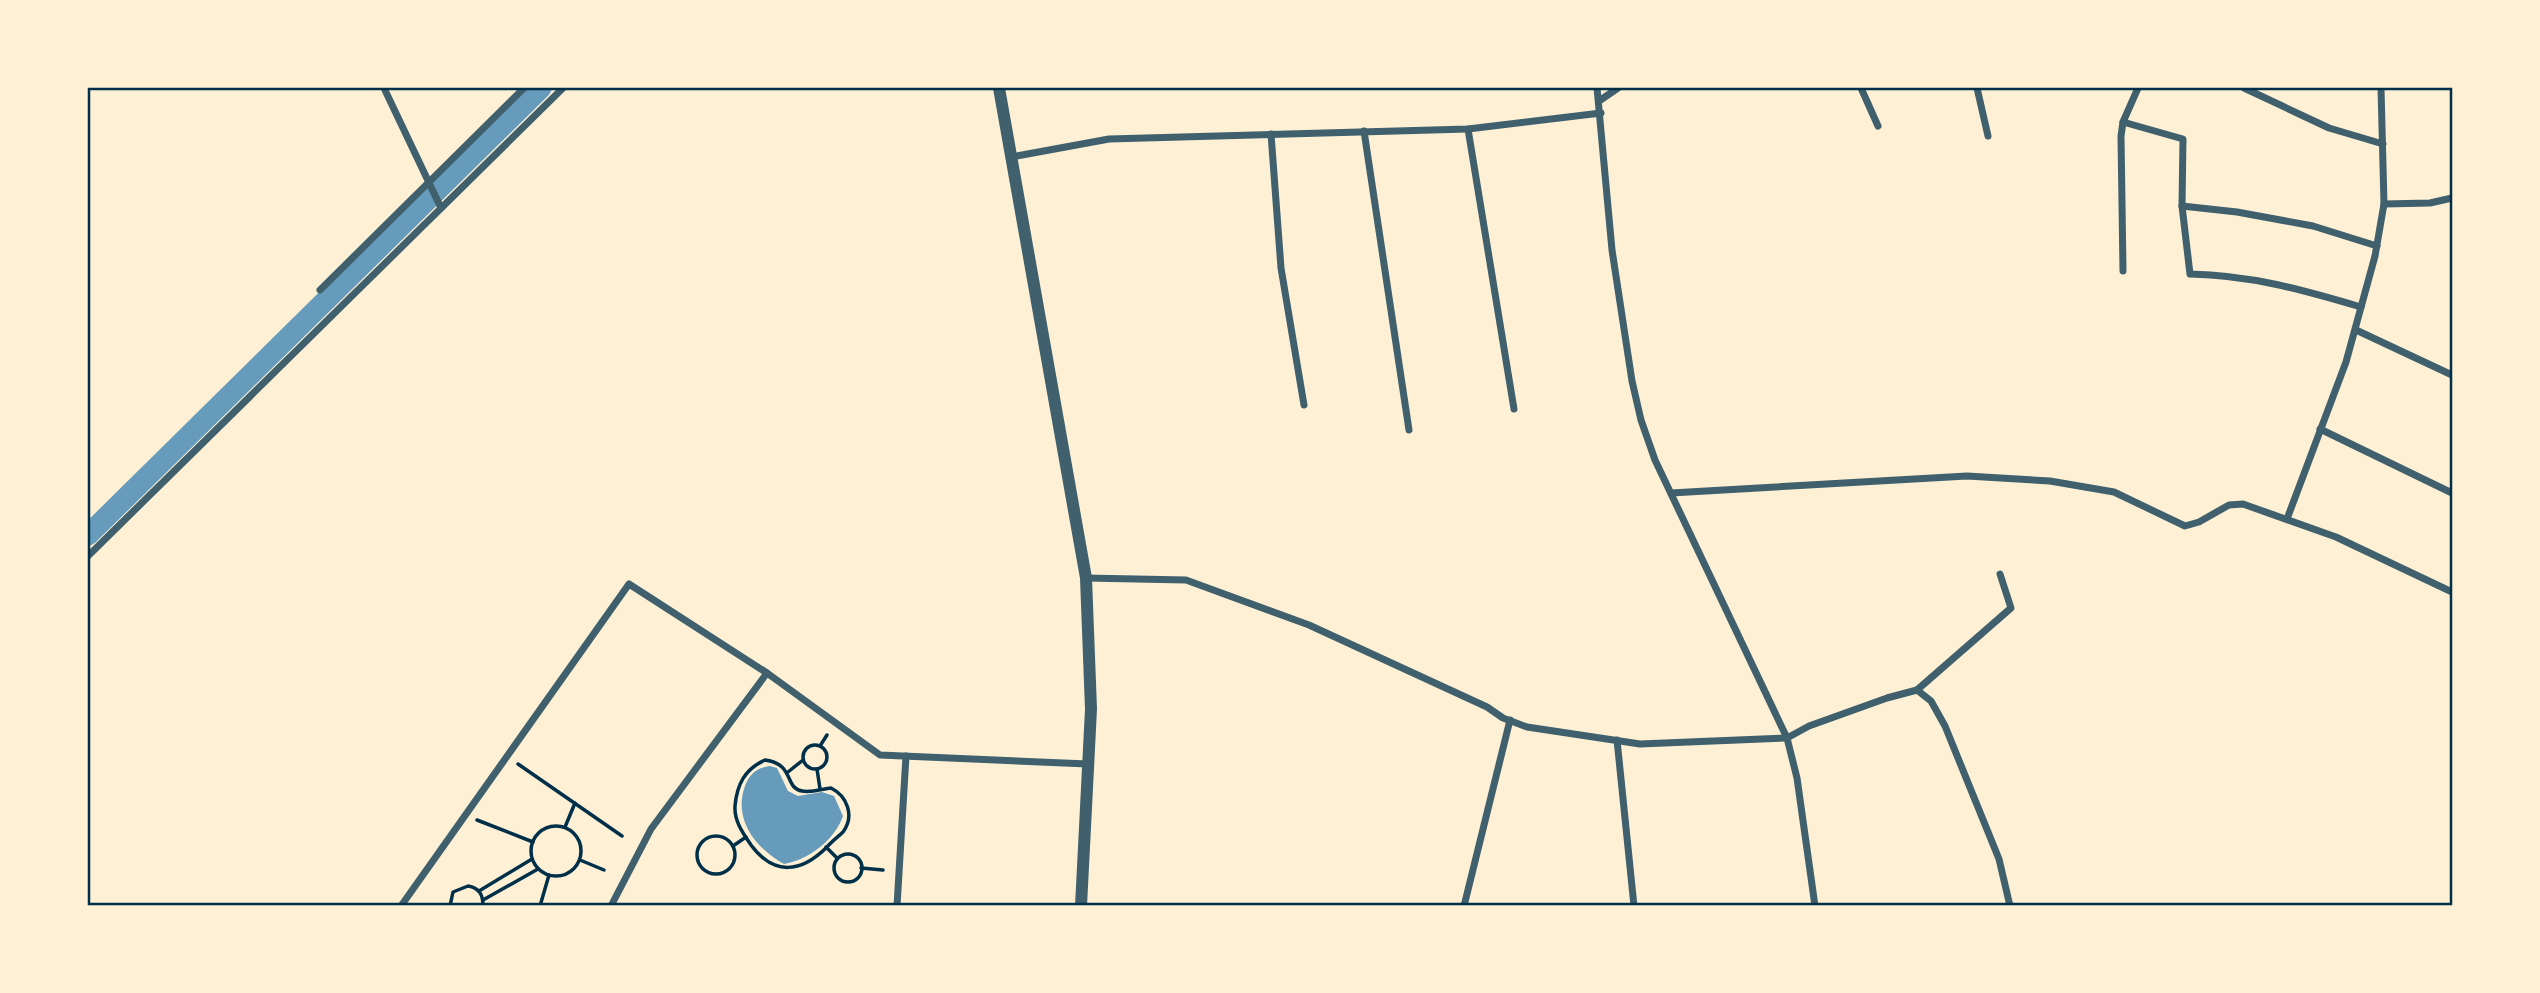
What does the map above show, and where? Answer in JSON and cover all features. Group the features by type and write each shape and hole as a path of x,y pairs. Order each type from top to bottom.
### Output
{"street":[{"path":"384,88 441,208"},
{"path":"320,290 524,88"},
{"path":"88,556 563,88"},
{"path":"999,88 1086,578 1091,697 1081,905"},
{"path":"1597,88 1612,250 1632,381 1644,430 1655,460 1787,738 1797,778 1815,905"},
{"path":"1599,101 1618,88"},
{"path":"1861,88 1878,126"},
{"path":"1977,88 1988,136"},
{"path":"2123,271 2121,136 2123,122 2138,88"},
{"path":"2244,88 2329,128 2383,144"},
{"path":"2287,519 2346,362 2376,246 2384,204 2381,88"},
{"path":"1011,157 1109,138 1468,129 1601,113"},
{"path":"2123,122 2183,139 2182,206 2190,274 2227,275 2293,287 2361,307"},
{"path":"1468,129 1514,409"},
{"path":"1364,131 1409,430"},
{"path":"1270,134 1281,268 1304,405"},
{"path":"2384,204 2430,203 2452,198"},
{"path":"2182,206 2237,212 2313,226 2376,246"},
{"path":"2356,330 2452,375"},
{"path":"2320,429 2452,493"},
{"path":"1671,493 1967,476 2050,481 2114,492 2185,526 2234,504 2263,510 2336,537 2452,592"},
{"path":"1086,578 1186,580 1308,625 1527,727 1640,744 1787,738 1810,726 1917,690 2011,608 2000,574"},
{"path":"401,905 629,584 767,674 880,755 1088,764"},
{"path":"611,905 652,829 767,674"},
{"path":"1917,690 1931,701 1945,726 1999,859 2010,905"},
{"path":"1465,905 1510,720"},
{"path":"1617,740 1634,905"},
{"path":"897,905 906,756"}],"path":[{"path":"820,746 827,735"},
{"path":"788,772 803,760 806,749 813,745 820,746 825,751 827,759 824,766 817,769 808,767 803,760"},
{"path":"765,760 780,764 788,772 793,787 797,790 804,792 820,789 831,788 837,791 848,804 849,814 842,832 803,864 793,868 769,862 746,837 735,813 736,794 746,773 765,760"},
{"path":"518,764 622,836"},
{"path":"817,769 820,789"},
{"path":"565,828 575,803"},
{"path":"477,820 533,842"},
{"path":"554,826 565,828 576,836 580,844 580,860 569,873 562,876 549,875 538,869 532,859 533,842 538,834 546,829 554,826"},
{"path":"721,836 727,838 733,846 734,861 726,871 714,873 703,869 697,852 699,846 708,838 721,836"},
{"path":"733,846 746,837"},
{"path":"826,847 837,859"},
{"path":"842,855 852,855 859,860 861,874 855,880 842,881 834,870 837,859 842,855"},
{"path":"479,891 532,859"},
{"path":"580,860 604,870"},
{"path":"862,868 883,870"},
{"path":"450,905 451,897 457,888 468,886 479,891 483,903 538,869"},
{"path":"540,905 549,875"}],"water":[{"path":"770,766 777,768 788,791 798,796 822,792 834,796 843,816 834,833 820,848 784,864 756,841 744,821 742,810 742,798 749,778 758,770"}],"waterway":[{"path":"88,535 541,88"}]}
